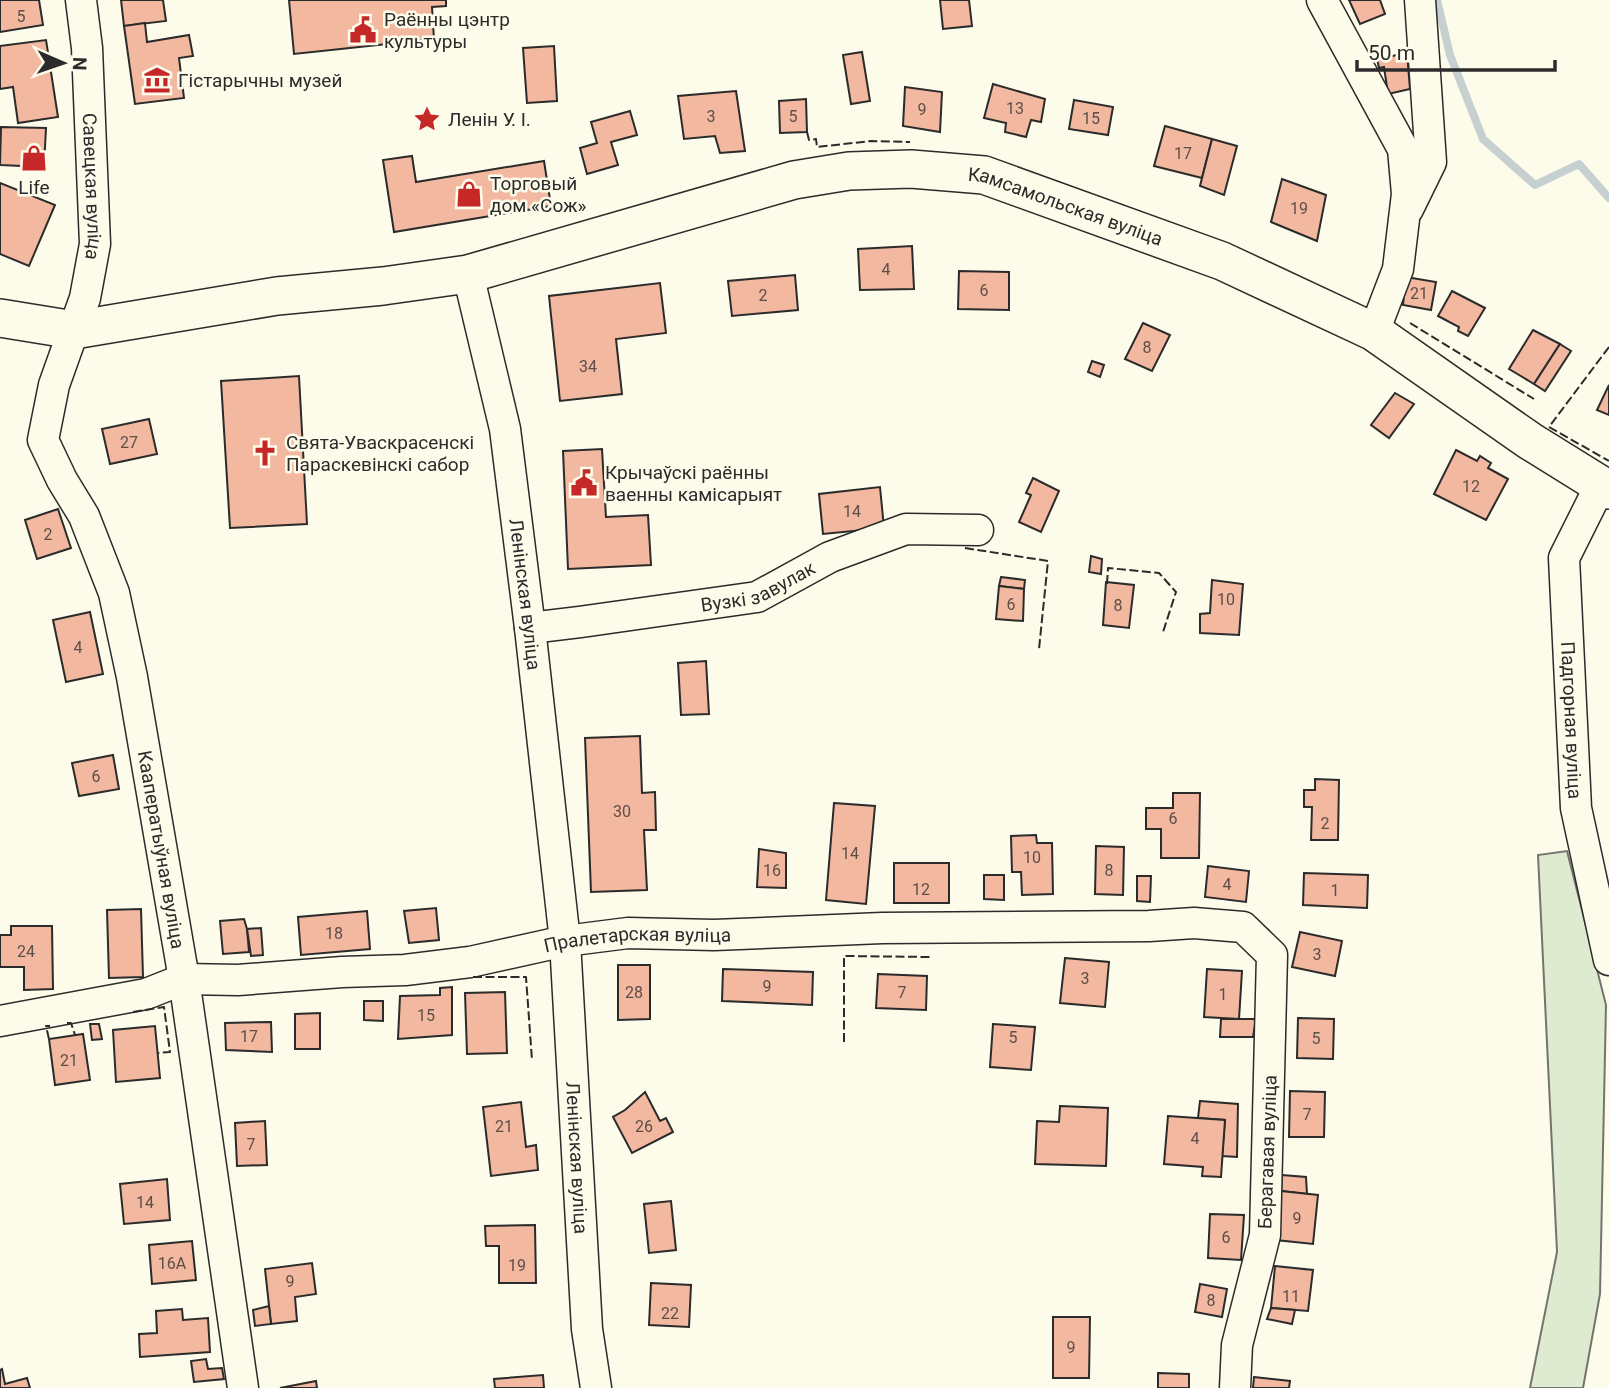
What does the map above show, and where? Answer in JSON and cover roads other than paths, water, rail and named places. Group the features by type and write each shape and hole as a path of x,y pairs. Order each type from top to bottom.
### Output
{"main road":[{"name":"Камсамольская вуліца","path":"468,274 794,180 849,171 911,169 984,175 1222,261 1374,332 1530,441 1605,488"},
{"path":"0,318 74,330 277,296 383,286 468,274"}],"street":[{"name":"Савецкая вуліца","path":"74,330 85,298 95,244 87,48 81,0"},
{"path":"1322,0 1403,149 1407,194 1398,269 1374,332"},
{"path":"1404,219 1431,162 1420,0"},
{"name":"Ленінская вуліца","path":"468,274 505,429 530,628 565,941 587,1329 596,1388"},
{"name":"Кааператыўная вуліца","path":"74,330 54,385 43,440 62,480 84,516 114,593 132,677 184,979 243,1388"},
{"name":"Падгорная вуліца","path":"1605,488 1564,558 1576,808 1609,960"},
{"name":"Вузкі завулак","path":"530,628 757,597 830,557 906,528 978,530"},
{"name":"Пралетарская вуліца","path":"0,1021 146,994 184,979 238,980 405,970 470,962 565,941 628,933 714,934 882,928 1149,926 1194,923 1243,927 1272,955"},
{"name":"Берагавая вуліца","path":"1235,1388 1237,1345 1265,1234 1272,955"}],"waterway":[{"path":"1437,0 1450,55 1483,139 1535,185 1579,164 1609,198"}],"place":[{"name":"Раённы цэнтр культуры","path":"363,30"},
{"name":"Гістарычны музей","path":"157,80"},
{"name":"Ленін У. І.","path":"427,119"},
{"name":"Life","path":"34,158"},
{"name":"Торговый дом «Сож»","path":"469,194"},
{"name":"Свята-Уваскрасенскі Параскевінскі сабор","path":"265,453"},
{"name":"Крычаўскі раённы ваенны камісарыят","path":"584,483"}]}
